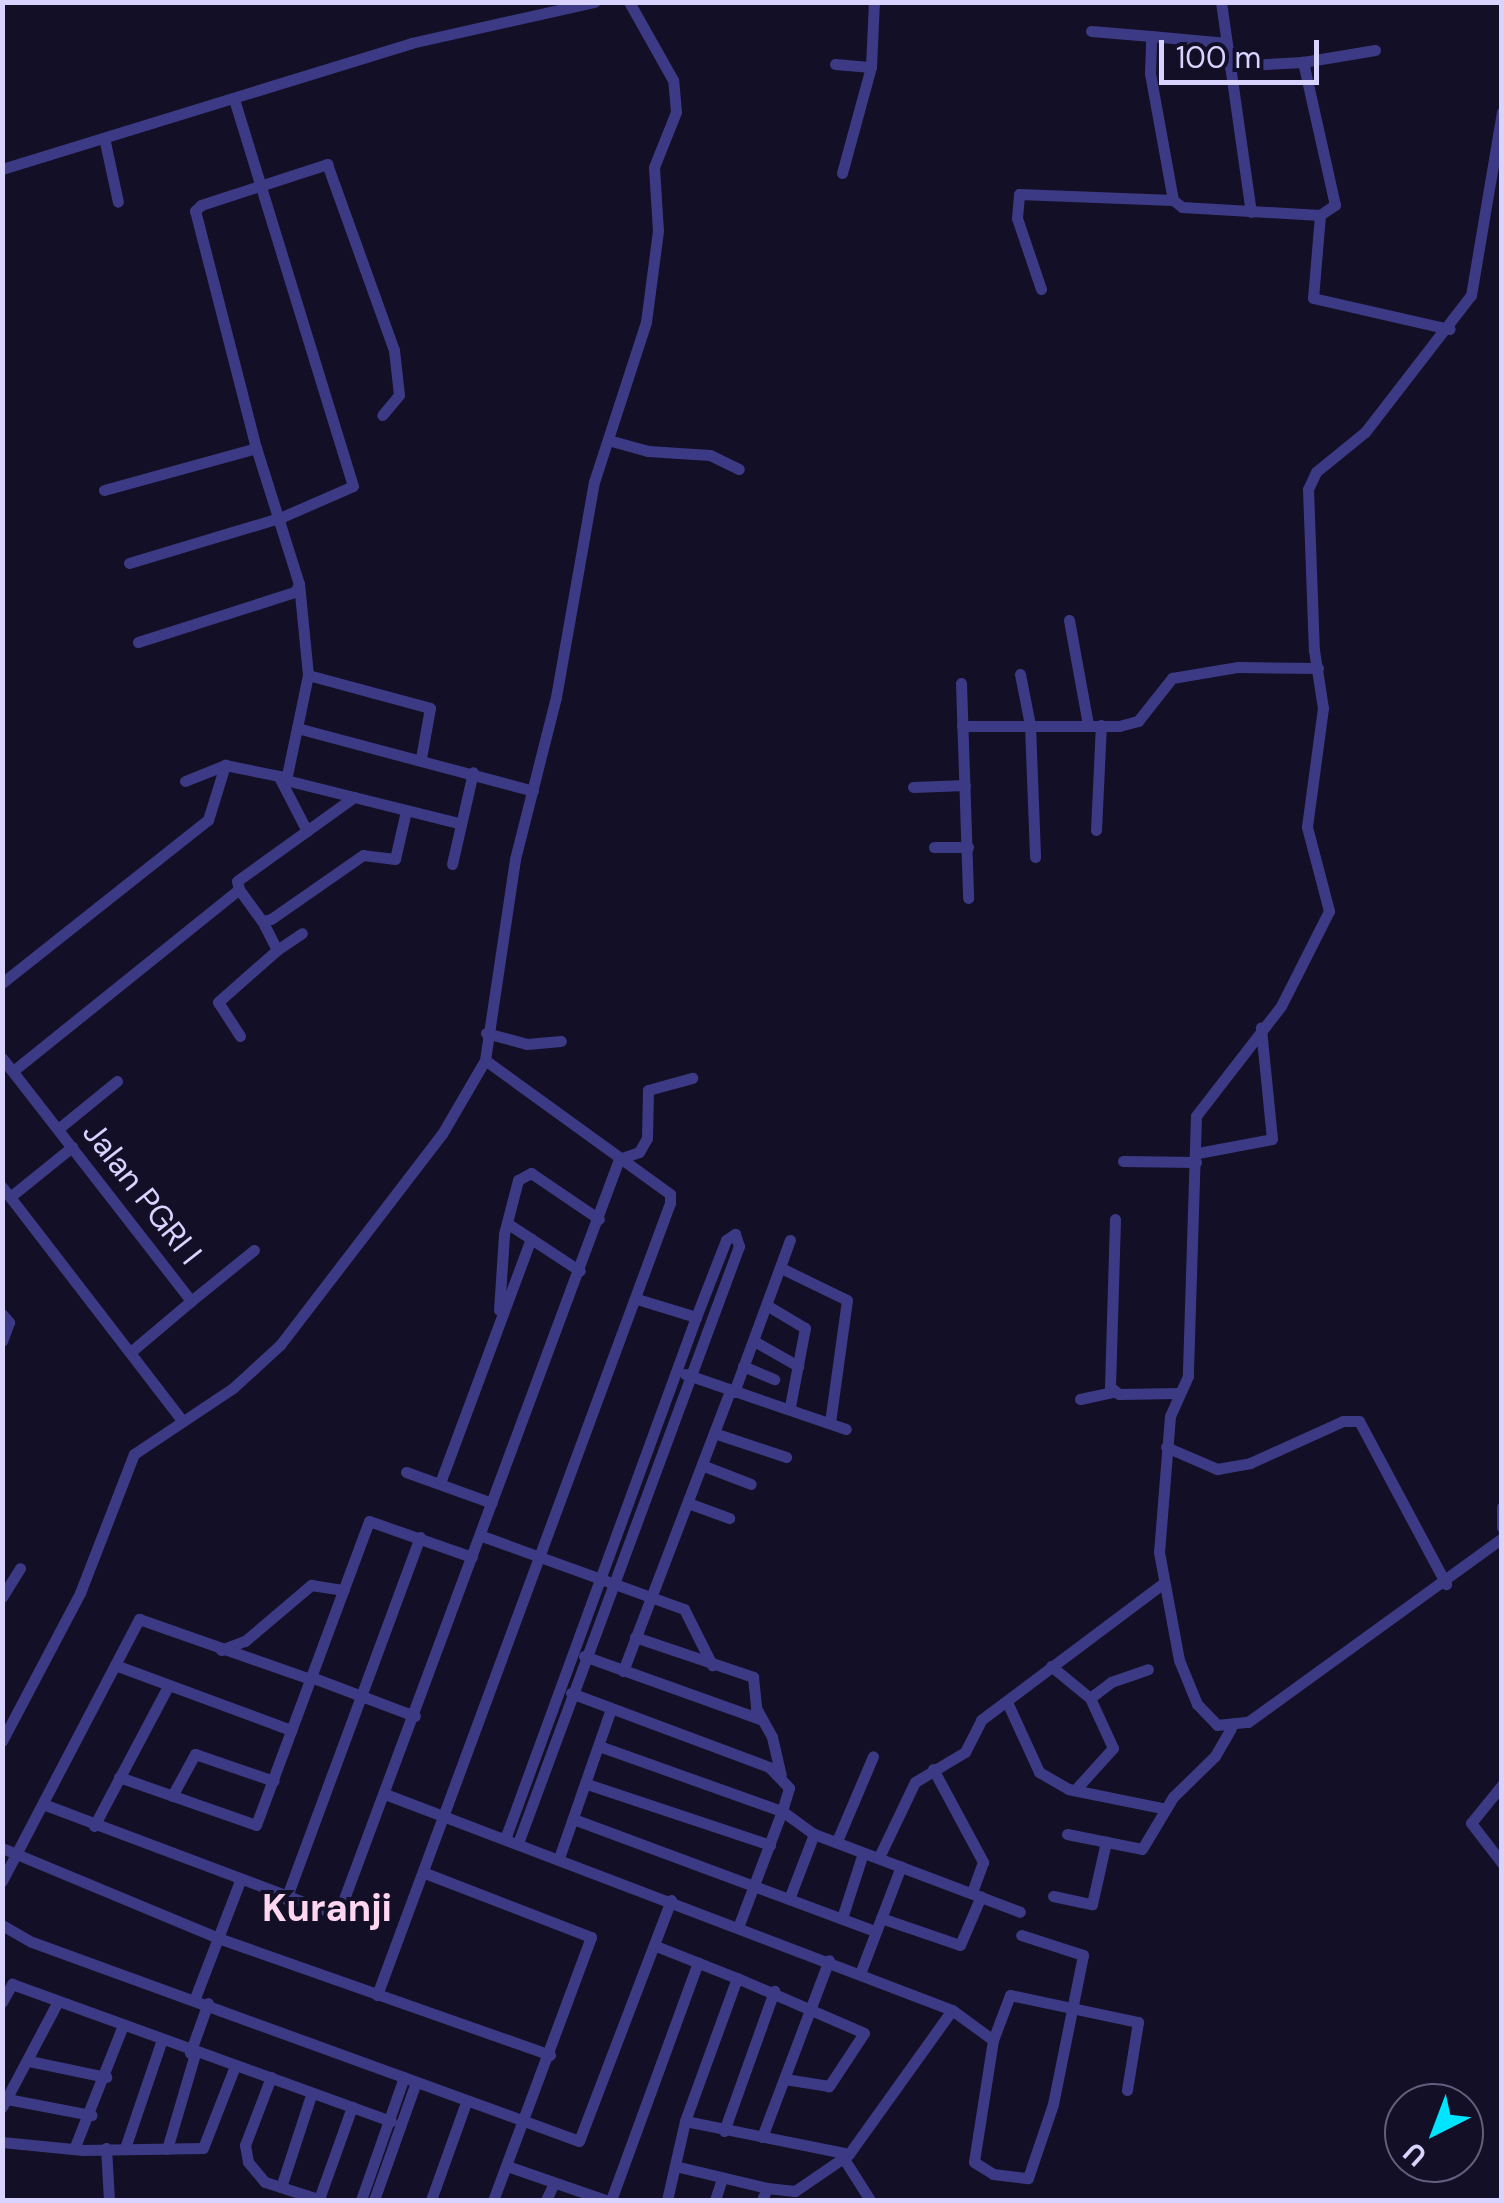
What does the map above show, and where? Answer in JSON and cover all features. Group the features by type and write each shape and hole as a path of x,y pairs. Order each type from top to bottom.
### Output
{"street":[{"path":"2,169 105,142 412,43 594,2"},
{"path":"2,1742 80,1593 134,1454 181,1419 233,1388 280,1345 442,1134 485,1060 486,1033 594,482 646,322 658,231 654,167 676,112 673,80 630,2"},
{"path":"842,173 871,67 874,2"},
{"path":"1221,2 1251,212"},
{"path":"1091,31 1226,43"},
{"path":"1152,36 1150,73 1173,200"},
{"path":"1229,66 1303,62 1375,50"},
{"path":"1041,289 1017,218 1019,194 1173,200 1251,212 1320,215 1335,205 1303,62"},
{"path":"835,64 871,67"},
{"path":"129,563 282,517 352,486 263,181 234,98"},
{"path":"1230,1728 1206,1718 1197,1704 1162,1584 1166,1447 1179,1393 1188,1376 1189,1217 1198,1158 1196,1116 1290,990 1328,911 1307,827 1322,742 1308,489 1316,472 1365,432 1450,330 1476,281 1502,112"},
{"path":"105,142 118,202"},
{"path":"307,831 281,777 298,728 308,675 299,584 282,517 256,448 195,212 263,181 327,164 394,350 399,396 382,415"},
{"path":"1320,215 1312,298 1450,330"},
{"path":"608,440 648,451 710,456 739,469"},
{"path":"104,490 256,448"},
{"path":"138,642 294,592 299,584"},
{"path":"1070,620 1094,725 1096,830"},
{"path":"962,726 1138,721 1172,678 1238,667 1318,668"},
{"path":"1020,674 1030,725 1035,856"},
{"path":"308,675 430,708 421,758"},
{"path":"962,683 968,898"},
{"path":"298,728 533,791"},
{"path":"2,982 208,820 224,765"},
{"path":"185,781 224,765 458,823"},
{"path":"452,864 458,823 473,772"},
{"path":"913,787 965,785"},
{"path":"277,950 237,881 354,797"},
{"path":"262,921 362,855 395,858 406,811"},
{"path":"934,848 968,846"},
{"path":"13,1071 239,889"},
{"path":"240,1036 218,1002 302,933"},
{"path":"1123,1161 1198,1158 1272,1138 1261,1028"},
{"path":"486,1033 526,1044 561,1040"},
{"name":"Jalan PGRI I","path":"2,1058 192,1301 133,1350"},
{"path":"377,1995 638,1299 670,1194 485,1060"},
{"path":"618,1158 640,1152 647,1138 648,1090 692,1078"},
{"path":"58,1130 118,1081"},
{"path":"72,1147 6,1192 133,1350 181,1419"},
{"path":"44,1804 338,1916 482,1536 618,1158"},
{"path":"498,1324 507,1222 518,1180 531,1173 599,1219"},
{"path":"1113,1392 1115,1219"},
{"path":"507,1222 580,1270"},
{"path":"735,1234 739,1246 606,1580 571,1693 511,1841 696,1317 726,1240 735,1234"},
{"path":"440,1483 531,1238"},
{"path":"623,1671 714,1433 768,1306 790,1240"},
{"path":"192,1301 254,1250"},
{"path":"781,1268 846,1300 830,1423"},
{"path":"638,1299 696,1317"},
{"path":"768,1306 804,1325 790,1407"},
{"path":"2,1341 6,1318"},
{"path":"754,1341 798,1366"},
{"path":"744,1366 774,1379"},
{"path":"677,1371 846,1429"},
{"path":"1080,1399 1113,1392 1179,1393"},
{"path":"1166,1447 1217,1469 1250,1463 1343,1421 1359,1421 1446,1584"},
{"path":"714,1433 786,1457"},
{"path":"704,1466 751,1484"},
{"path":"406,1472 492,1503"},
{"path":"688,1503 729,1518"},
{"path":"1502,1506 1502,1527"},
{"path":"119,1777 253,1827 274,1781 369,1522 472,1556"},
{"path":"482,1536 651,1597 694,1618 712,1664"},
{"path":"286,1899 420,1537"},
{"path":"1066,1834 1142,1849 1166,1810 1221,1748 1230,1728 1293,1692 1446,1584 1502,1538"},
{"path":"2,1597 6,1582 20,1568"},
{"path":"879,1858 906,1794 933,1769 965,1752 981,1720 1162,1584"},
{"path":"221,1650 245,1641 312,1585 344,1590"},
{"path":"2,1881 140,1618 415,1716"},
{"path":"636,1637 753,1677 760,1719 772,1737 780,1775 789,1788 756,1886 738,1925"},
{"path":"584,1656 760,1719"},
{"path":"116,1664 291,1730"},
{"path":"1050,1666 1090,1698 1113,1748 1076,1788"},
{"path":"1090,1698 1110,1682 1148,1669"},
{"path":"94,1826 168,1686"},
{"path":"571,1693 780,1775"},
{"path":"1006,1702 1039,1772 1076,1788 1166,1810"},
{"path":"559,1858 576,1820 611,1709"},
{"path":"600,1746 782,1811 814,1834 1020,1912"},
{"path":"172,1796 196,1754 274,1781"},
{"path":"837,1841 873,1756"},
{"path":"881,1918 960,1944 983,1862 933,1769"},
{"path":"587,1784 770,1846"},
{"path":"1502,1785 1471,1822 1502,1863"},
{"path":"386,1794 861,1971 952,2010 993,2040"},
{"path":"576,1820 875,1931"},
{"path":"788,1899 814,1834"},
{"path":"1053,1896 1092,1904 1106,1842"},
{"path":"2,1848 218,1938 550,2055"},
{"path":"842,1918 864,1852"},
{"path":"861,1971 900,1866"},
{"path":"425,1874 590,1933 550,2055 493,2200"},
{"path":"166,2149 218,1938 240,1881"},
{"path":"2,1925 32,1942 202,2001 570,2141 582,2138 671,1900"},
{"path":"1022,1936 1082,1951 1069,2010 1054,2104 1028,2178 994,2174 974,2162 993,2040 1010,1995 1069,2010 1139,2024 1127,2090"},
{"path":"656,1946 812,2006 864,2033 829,2086 786,2079"},
{"path":"762,2138 829,1960"},
{"path":"506,2166 608,2200 698,1962"},
{"path":"667,2200 686,2121 737,1978"},
{"path":"2,2002 12,1984 56,2005 391,2122"},
{"path":"724,2131 774,1991"},
{"path":"56,2005 5,2104 91,2116"},
{"path":"675,2166 765,2194 787,2196 807,2185 846,2156 952,2010"},
{"path":"74,2149 91,2116 122,2028"},
{"path":"124,2148 160,2042"},
{"path":"29,2060 106,2077"},
{"path":"2,2142 74,2149 203,2148 235,2066"},
{"path":"271,2077 246,2153 258,2177 280,2187 320,2200 352,2107"},
{"path":"361,2200 410,2080"},
{"path":"374,2200 410,2080"},
{"path":"280,2187 312,2095"},
{"path":"431,2200 466,2102"},
{"path":"686,2121 846,2156 870,2200"},
{"path":"106,2148 109,2200"},
{"path":"715,2200 722,2179"},
{"path":"546,2200 554,2182"}],"district":[{"name":"Kuranji","path":"327,1909"}]}
